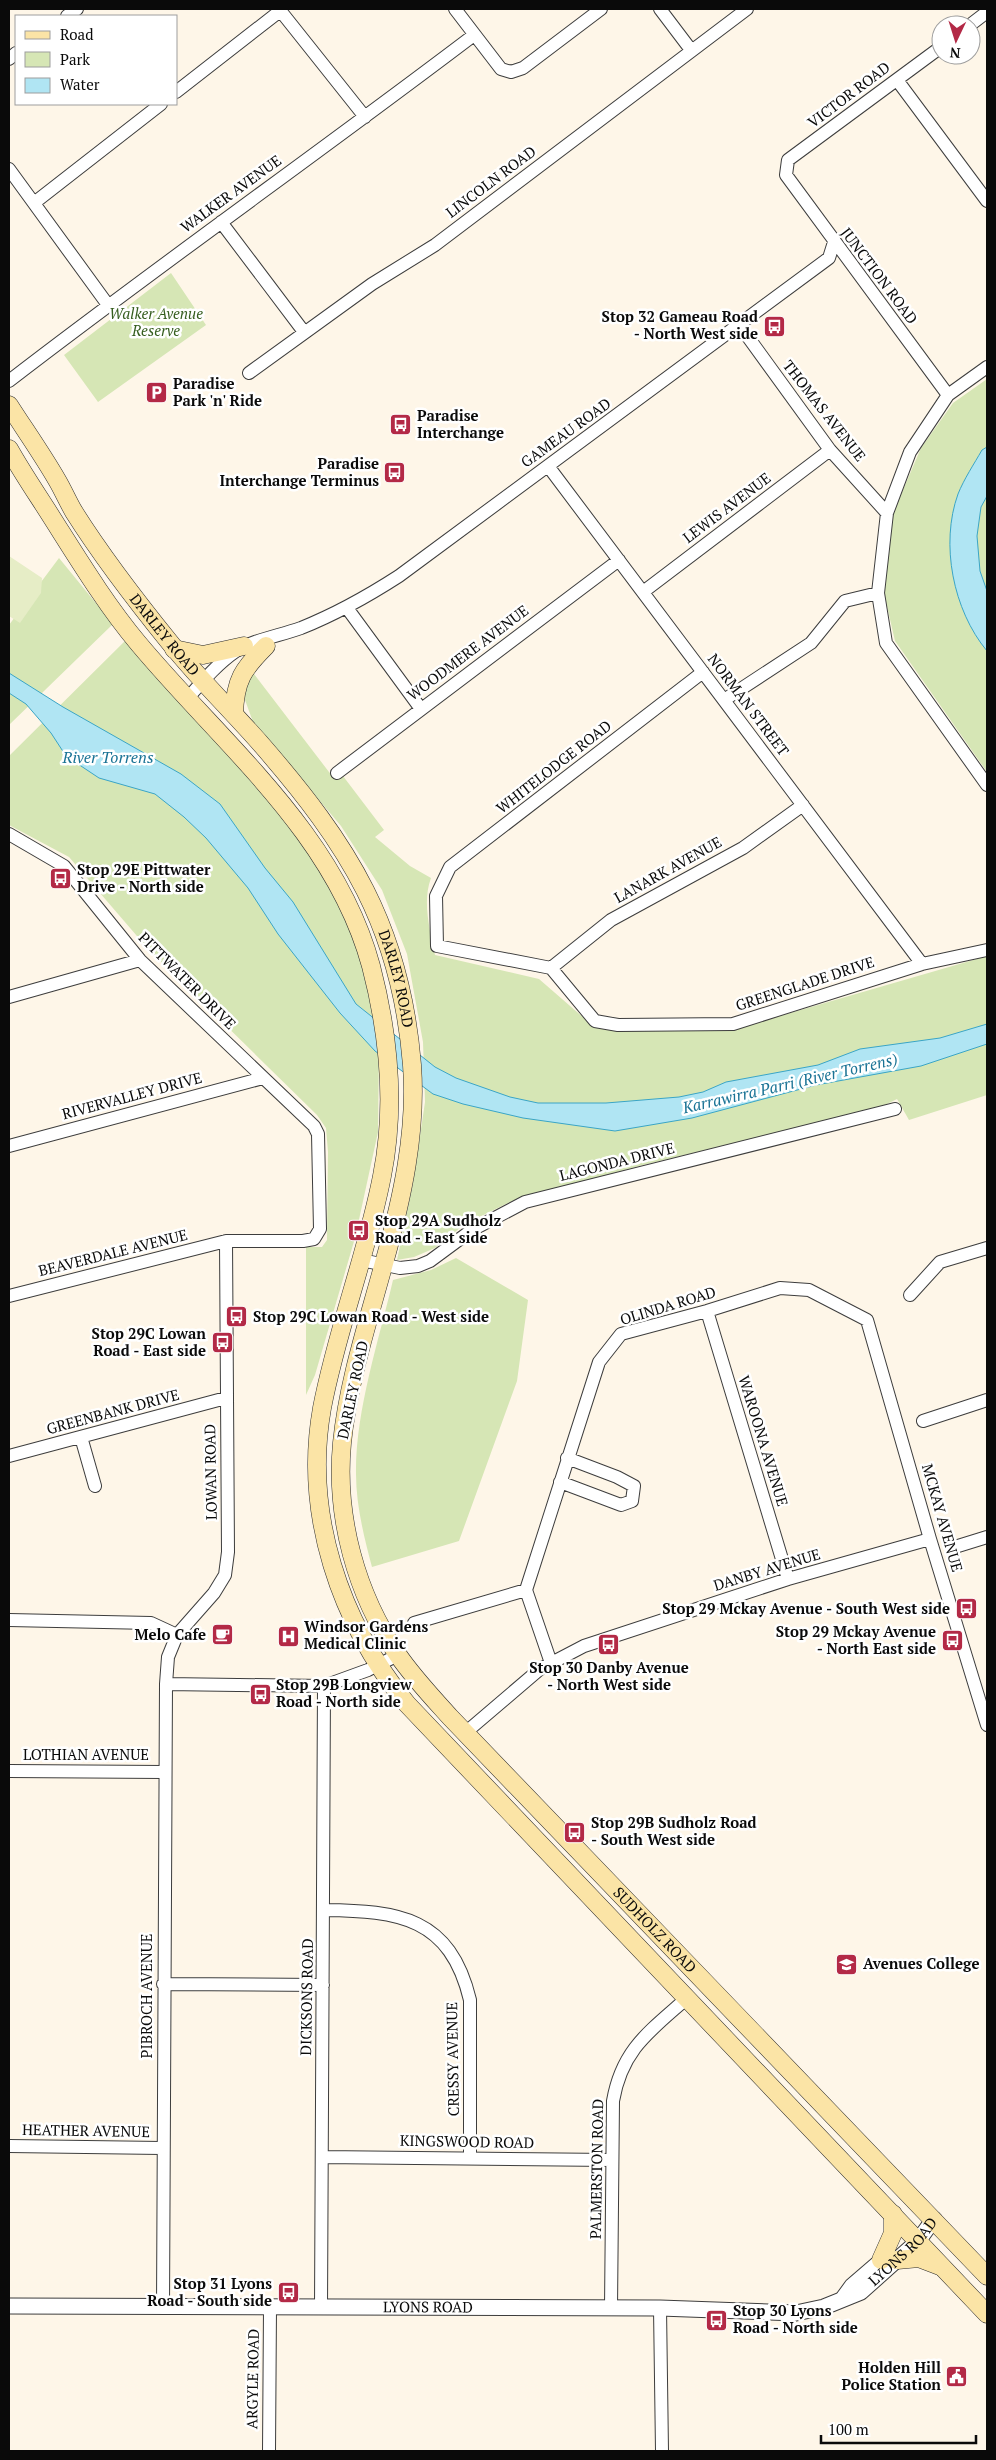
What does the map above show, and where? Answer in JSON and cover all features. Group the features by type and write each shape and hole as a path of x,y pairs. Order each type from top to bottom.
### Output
{"main road":[{"name":"DARLEY ROAD","path":"9,405 55,477 74,512 132,595 174,648 234,714 316,810 352,863 383,929 403,999 412,1070 412,1102 406,1174 348,1402 342,1446 342,1490 347,1534 356,1568 376,1618 398,1655"},
{"name":"DARLEY ROAD","path":"9,450 135,640 187,700 267,785 322,858 356,922 375,984 387,1044 390,1092 383,1174 322,1410 318,1441 318,1480 324,1530 335,1575 357,1629 378,1665"},
{"path":"174,648 203,655 244,646"},
{"path":"234,714 235,695 242,671 266,646"},
{"name":"SUDHOLZ ROAD","path":"398,1655 425,1690 465,1733 918,2202 987,2276"},
{"name":"SUDHOLZ ROAD","path":"378,1665 407,1704 444,1744 987,2314"},
{"path":"444,1744 465,1733"},
{"path":"620,1929 638,1913"},
{"path":"893,2214 893,2233 889,2260 919,2258 942,2267 960,2247"}],"street":[{"path":"455,9 501,69 511,72 522,68 601,9"},
{"path":"660,9 691,50"},
{"name":"LINCOLN ROAD","path":"249,373 372,284 435,245 746,9"},
{"path":"178,90 279,10 366,117"},
{"name":"WALKER AVENUE","path":"9,381 108,304 366,117 474,35"},
{"name":"VICTOR ROAD","path":"786,175 788,160 931,54"},
{"path":"897,80 987,201"},
{"path":"34,203 160,105"},
{"path":"9,169 108,304"},
{"name":"JUNCTION ROAD","path":"786,175 948,395"},
{"path":"221,222 304,332"},
{"name":"GAMEAU ROAD","path":"205,683 236,662 300,628 347,608 399,576 740,326 829,258 834,242"},
{"name":"THOMAS AVENUE","path":"740,326 830,450 887,513"},
{"path":"987,367 948,395 910,452 887,513 878,593 886,643 987,785"},
{"name":"LEWIS AVENUE","path":"643,592 830,450"},
{"name":"NORMAN STREET","path":"548,466 922,964"},
{"name":"WOODMERE AVENUE","path":"337,772 618,560"},
{"path":"724,700 811,644 845,601 878,593"},
{"path":"347,608 421,708"},
{"name":"GAMEAU ROAD","path":"187,700 205,683 226,658 244,646 300,628"},
{"name":"WHITELODGE ROAD","path":"552,968 437,946 436,896 450,867 703,672"},
{"name":"LANARK AVENUE","path":"552,968 611,920 743,848 803,805"},
{"name":"PITTWATER DRIVE","path":"9,834 64,866 140,960 314,1126 318,1134"},
{"name":"GREENGLADE DRIVE","path":"552,968 595,1021 618,1025 733,1024 922,964 987,950"},
{"path":"9,998 140,960"},
{"name":"RIVERVALLEY DRIVE","path":"9,1146 263,1078"},
{"name":"LAGONDA DRIVE","path":"361,1260 409,1269 430,1261 472,1230 525,1202 895,1109"},
{"name":"BEAVERDALE AVENUE","path":"9,1296 226,1241 303,1241 314,1238 320,1229 318,1134"},
{"name":"LOWAN ROAD","path":"166,1684 168,1657 177,1635 214,1593 225,1575 228,1552 226,1241"},
{"path":"910,1295 940,1262 987,1248"},
{"name":"OLINDA ROAD","path":"526,1590 599,1362 621,1334 707,1311 780,1288 808,1290 867,1320"},
{"name":"WAROONA AVENUE","path":"707,1311 788,1579"},
{"name":"MCKAY AVENUE","path":"867,1320 930,1539 987,1726"},
{"name":"GREENBANK DRIVE","path":"9,1456 226,1398"},
{"path":"923,1421 987,1400"},
{"path":"81,1437 94,1486"},
{"path":"560,1482 621,1505 632,1501 634,1486 617,1477 567,1458"},
{"path":"958,1546 987,1537"},
{"name":"DANBY AVENUE","path":"465,1733 525,1680 551,1662 584,1646 788,1579 930,1539"},
{"path":"414,1623 526,1590 551,1662"},
{"path":"9,1620 151,1623 177,1635"},
{"path":"166,1684 324,1686 398,1655"},
{"name":"PIBROCH AVENUE","path":"163,2308 162,2148 166,1684"},
{"name":"DICKSONS ROAD","path":"321,2308 324,1686"},
{"name":"LOTHIAN AVENUE","path":"9,1771 164,1772"},
{"name":"CRESSY AVENUE","path":"324,1910 372,1910 403,1917 431,1932 451,1951 464,1978 470,2000 470,2158"},
{"path":"163,1984 323,1985"},
{"name":"PALMERSTON ROAD","path":"611,2308 613,2101 616,2087 626,2060 641,2039 687,1998"},
{"name":"HEATHER AVENUE","path":"9,2146 162,2148"},
{"name":"KINGSWOOD ROAD","path":"322,2157 612,2160"},
{"name":"LYONS ROAD","path":"9,2306 163,2308 660,2308 796,2313 824,2307 844,2297 861,2292 889,2260 934,2220"},
{"name":"ARGYLE ROAD","path":"269,2451 270,2308"},
{"path":"660,2308 662,2451"}],"green space":[{"name":"Walker Avenue Reserve","path":"171,273 206,325 98,402 64,355"},
{"path":"987,379 987,772 895,641 883,589 893,513 921,448 953,403"},
{"path":"9,556 42,578 41,593 20,623 9,616"},
{"path":"59,558 113,624 9,725 9,625"},
{"path":"128,638 258,787 311,854 347,919 367,978 379,1046 378,1132 355,1238 315,1375 306,1395 306,1247 322,1247 327,1240 328,1152 326,1128 317,1115 149,950 69,857 9,825 9,756"},
{"path":"251,670 329,772 335,779 343,776 384,830 375,837 410,866 431,878 428,887 427,906 435,955 539,979 592,1025 735,1029 987,956 987,1095 909,1120 897,1099 879,1108 639,1166 512,1201 465,1224 435,1248 414,1257 397,1260 413,1183 425,1102 423,1042 407,954 382,890 341,826 253,722 245,700 245,681"},
{"path":"456,1258 528,1300 517,1381 459,1541 372,1567 363,1533 357,1497 357,1450 359,1426 369,1376 393,1280 431,1270"}],"water":[{"path":"987,447 987,496 981,507 977,536 980,571 987,591 987,651 975,635 958,596 950,555 950,534 958,494 982,450"},
{"path":"9,673 63,707 181,774 220,804 265,868 293,902 356,1004 435,1067 456,1078 510,1097 538,1103 606,1103 679,1097 703,1092 726,1082 818,1065 860,1049 940,1038 987,1024 987,1044 921,1066 816,1085 692,1118 615,1131 523,1118 463,1104 433,1094 375,1051 340,1013 278,934 248,888 206,838 184,817 155,794 99,778 66,756 51,733 26,704 9,693"}],"place":[{"name":"Stop 32 Gameau Road - North West side","path":"774,326"},
{"name":"Paradise Park 'n' Ride","path":"157,393"},
{"name":"Paradise Interchange","path":"401,425"},
{"name":"Paradise Interchange Terminus","path":"395,473"},
{"name":"Stop 29E Pittwater Drive - North side","path":"61,879"},
{"name":"Stop 29A Sudholz Road - East side","path":"359,1230"},
{"name":"Stop 29C Lowan Road - West side","path":"237,1317"},
{"name":"Stop 29C Lowan Road - East side","path":"222,1343"},
{"name":"Stop 29 Mckay Avenue - South West side","path":"966,1609"},
{"name":"Melo Cafe","path":"222,1635"},
{"name":"Windsor Gardens Medical Clinic","path":"288,1636"},
{"name":"Stop 29 Mckay Avenue - North East side","path":"952,1641"},
{"name":"Stop 30 Danby Avenue - North West side","path":"609,1645"},
{"name":"Stop 29B Longview Road - North side","path":"260,1694"},
{"name":"Stop 29B Sudholz Road - South West side","path":"575,1832"},
{"name":"Avenues College","path":"847,1964"},
{"name":"Stop 31 Lyons Road - South side","path":"288,2293"},
{"name":"Stop 30 Lyons Road - North side","path":"717,2320"},
{"name":"Holden Hill Police Station","path":"957,2377"}],"water label":[{"name":"River Torrens","path":"108,757"},
{"name":"Karrawirra Parri (River Torrens)","path":"790,1083"}]}
